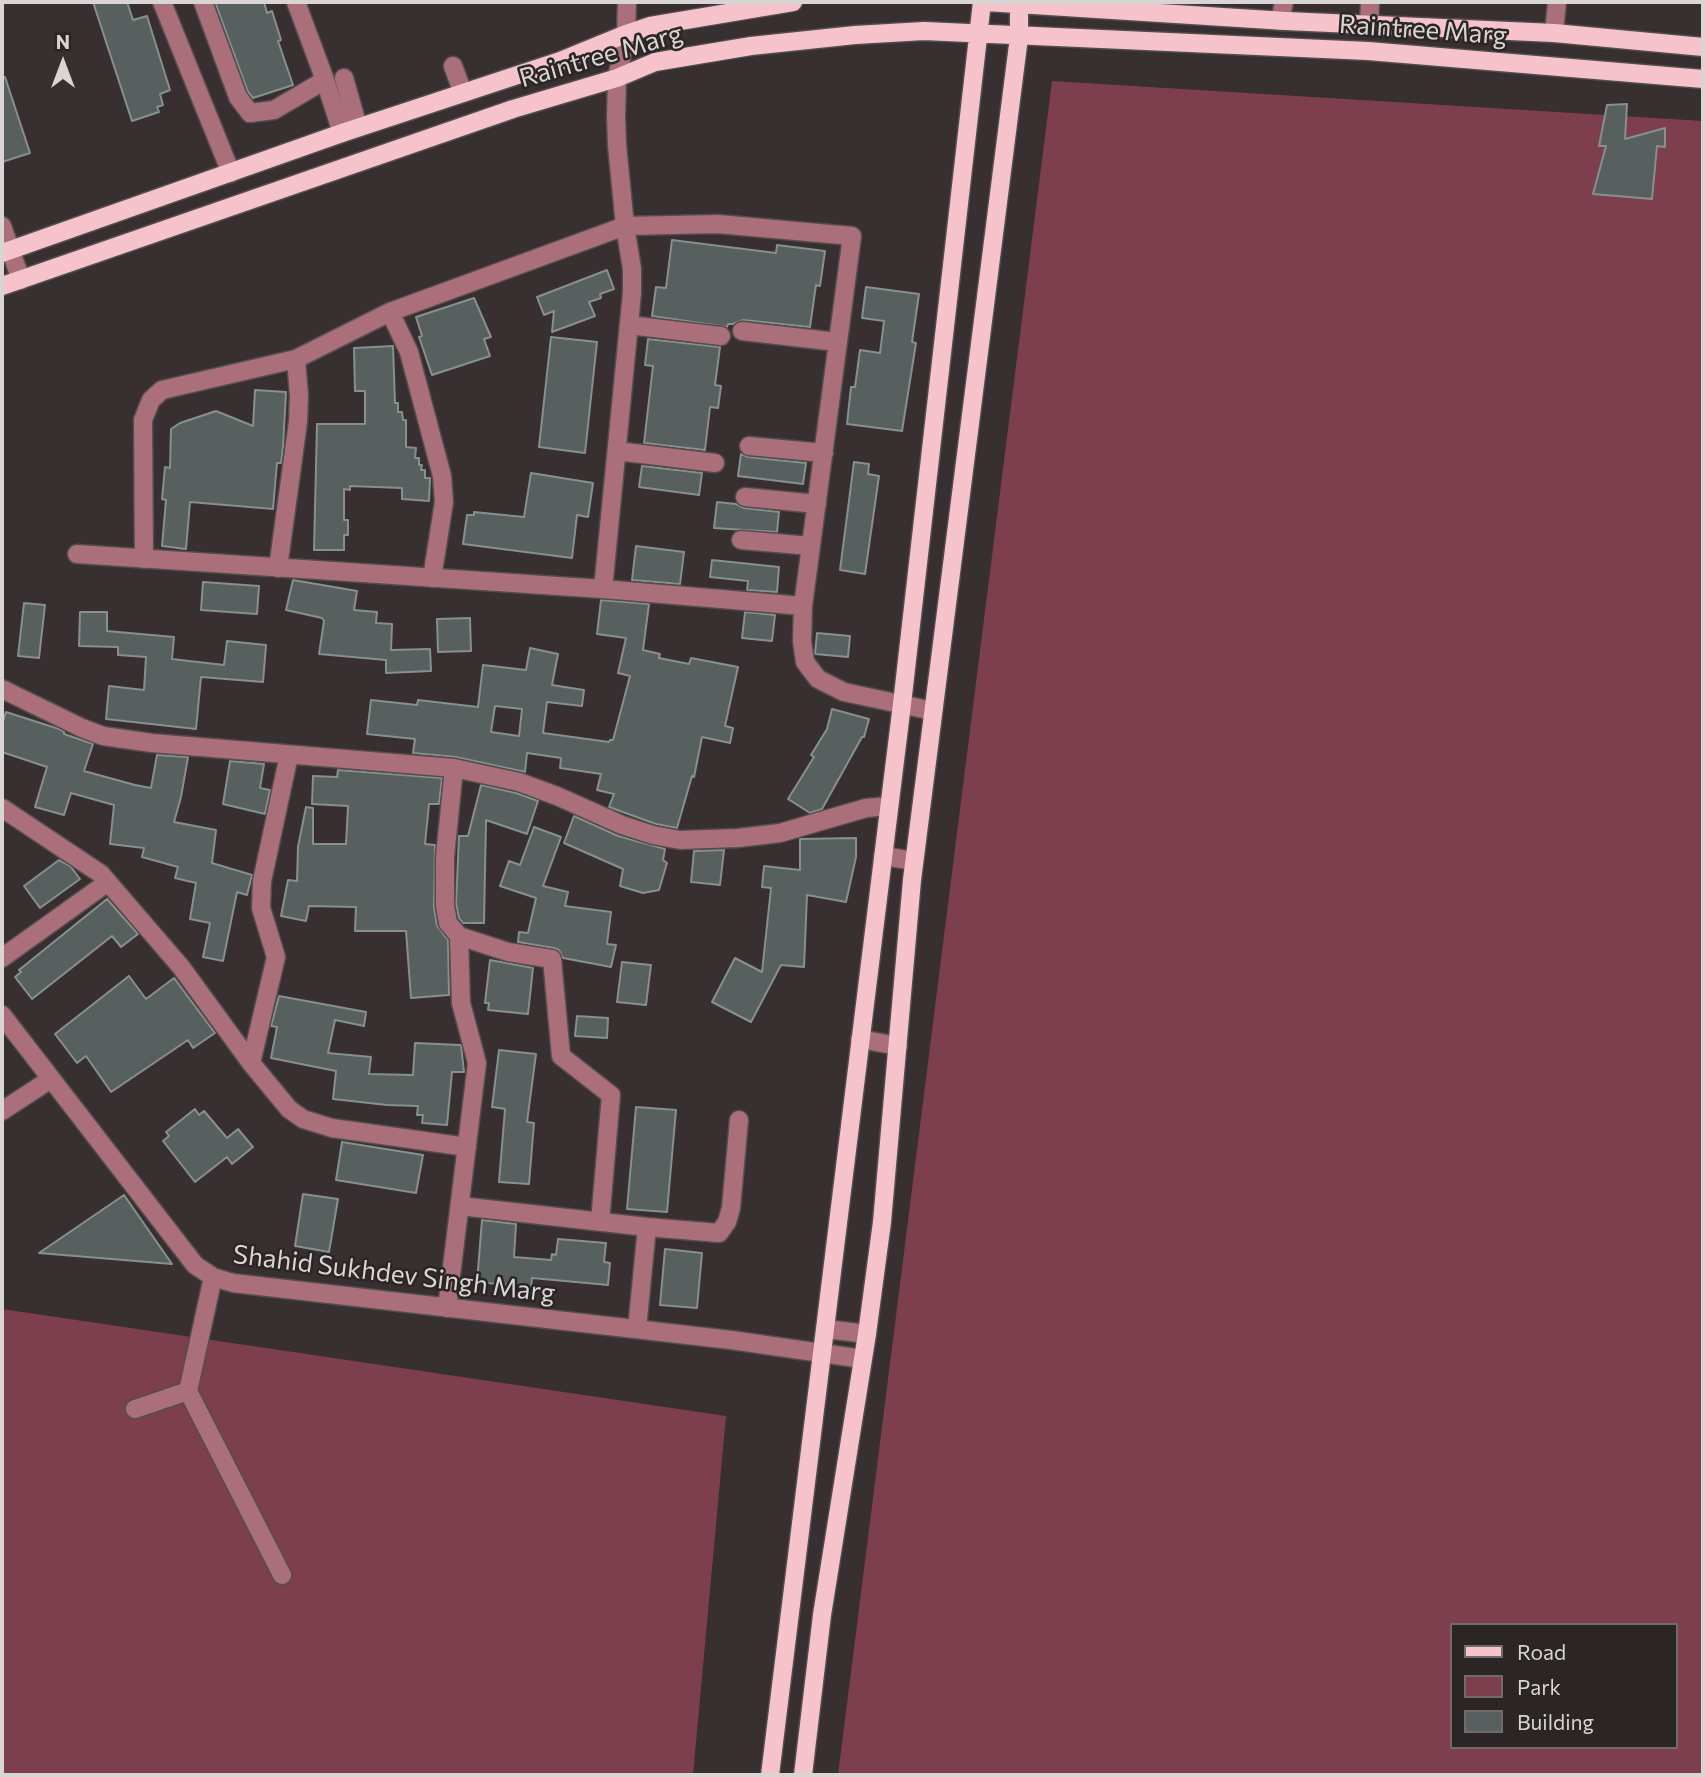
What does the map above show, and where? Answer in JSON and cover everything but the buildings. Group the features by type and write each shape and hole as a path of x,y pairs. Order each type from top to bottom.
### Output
{"main road":[{"name":"Raintree Marg","path":"6,251 350,130 560,61 650,26 793,2"},
{"name":"Raintree Marg","path":"984,2 1369,26 1553,33 1703,47"},
{"path":"770,1775 902,704 977,34 984,2"},
{"path":"803,1775 822,1615 882,1222 912,880 1019,37 1019,5"},
{"name":"Raintree Marg","path":"2,286 513,109 617,78 655,62 751,46 891,32 977,34 1368,51 1703,79"},
{"path":"1574,68 1576,36"}],"street":[{"path":"162,2 231,173"},
{"path":"203,2 238,97 250,113 274,110 325,80"},
{"path":"296,2 325,80 350,130"},
{"path":"603,589 632,269 617,145 617,78 626,34 627,2"},
{"path":"1284,2 1288,21"},
{"path":"1369,26 1370,2"},
{"path":"1553,33 1557,2"},
{"path":"453,66 463,93"},
{"path":"344,78 350,130"},
{"path":"144,559 143,421 151,400 162,390 296,359 390,312 625,226 718,224 852,236 803,606 802,641 805,663 818,679 844,692 933,711"},
{"path":"2,226 6,251 21,280"},
{"path":"390,312 409,352 442,476 444,502 432,578"},
{"path":"629,324 721,336"},
{"path":"742,331 837,342"},
{"path":"278,568 298,422 296,359"},
{"path":"749,446 824,453"},
{"path":"617,451 715,463"},
{"path":"745,497 817,504"},
{"path":"741,540 811,546"},
{"path":"77,554 603,589 803,606"},
{"path":"2,689 103,736 139,742 454,768 519,782 558,796 622,825 680,840 738,838 780,832 866,808 889,806"},
{"path":"251,1063 276,957 261,908 262,881 289,755"},
{"path":"454,768 448,819 445,905 448,923 459,936 508,952 552,959 561,1056 611,1095 600,1222"},
{"path":"2,808 108,881 181,967 251,1063 289,1109 316,1124 467,1147"},
{"path":"883,856 915,861"},
{"path":"2,958 108,881"},
{"path":"447,1308 477,1063 461,1003 459,936"},
{"name":"Shahid Sukhdev Singh Marg","path":"2,1015 195,1265 213,1277 233,1283 731,1340 863,1359"},
{"path":"860,1039 898,1046"},
{"path":"2,1111 51,1079"},
{"path":"460,1206 719,1233 727,1222 731,1208 738,1120"},
{"path":"638,1329 647,1227"},
{"path":"213,1277 188,1391 282,1575"},
{"path":"826,1329 867,1334"},
{"path":"135,1409 188,1391"}],"green space":[{"path":"1052,81 1703,121 1703,1775 838,1775"},
{"path":"2,1309 726,1416 693,1775 2,1775"}]}
